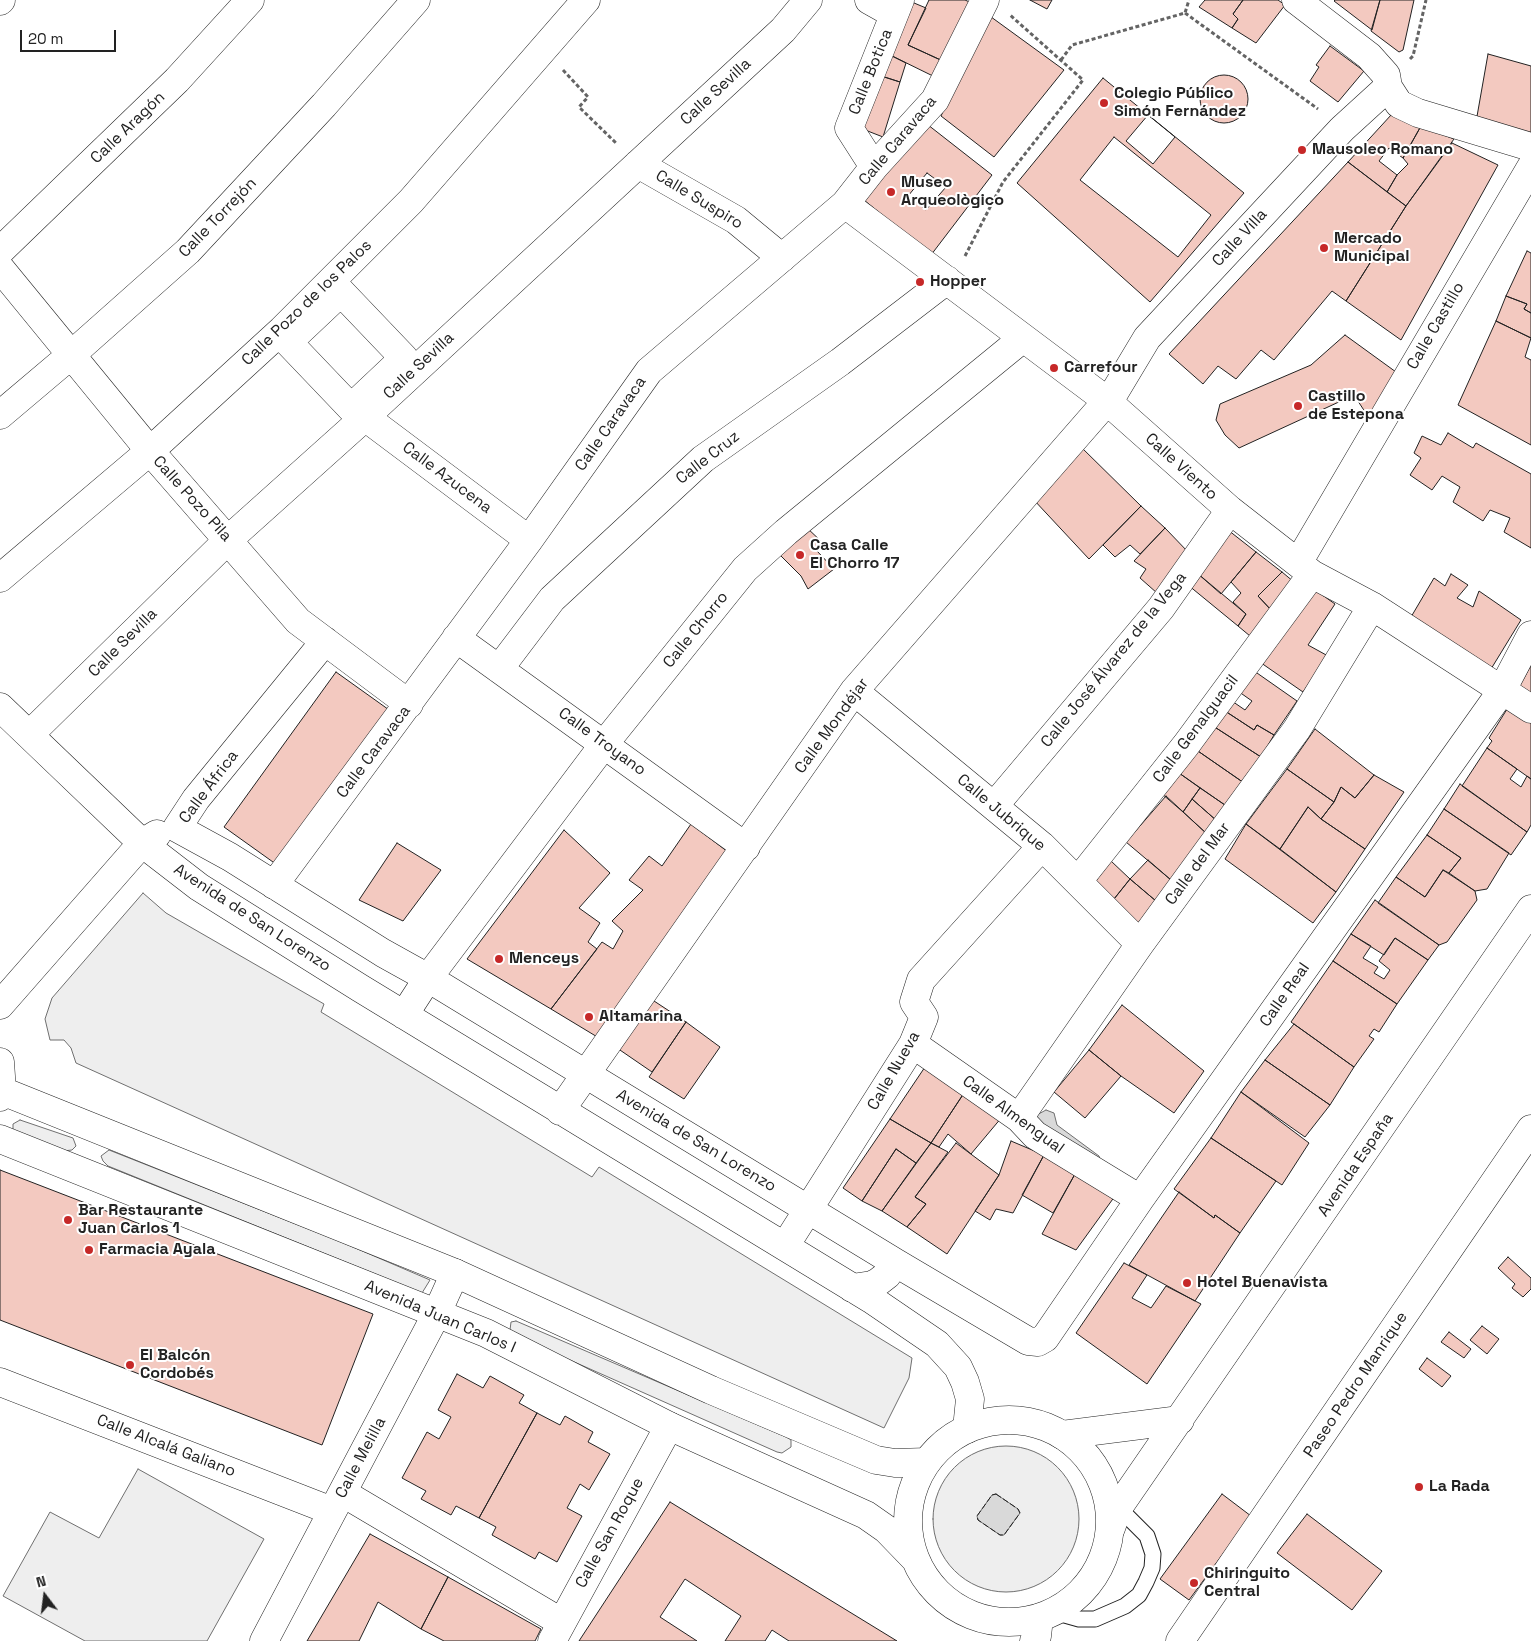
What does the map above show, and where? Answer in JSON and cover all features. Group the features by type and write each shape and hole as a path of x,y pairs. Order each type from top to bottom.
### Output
{"street":[{"name":"Calle Aragón","path":"0,250 177,80 250,0"},
{"name":"Calle Torrejón","path":"0,415 71,356 188,251 324,105 416,0"},
{"name":"Calle Pozo de los Palos","path":"0,578 286,335 332,289 586,0"},
{"name":"Calle Sevilla","path":"30,734 406,367 638,164 783,30 808,0"},
{"path":"869,0 897,7"},
{"path":"1296,0 1369,56 1386,75 1388,87 1399,104 1418,113 1531,147"},
{"name":"Calle Caravaca","path":"274,885 529,540 649,371 845,204 874,167 935,100 996,6"},
{"name":"Calle Botica","path":"874,167 849,128 897,7"},
{"name":"Calle Villa","path":"1106,400 1114,393 1147,338 1342,129 1388,87"},
{"name":"Calle Suspiro","path":"638,164 736,220 782,258"},
{"name":"Calle Castillo","path":"1305,569 1531,167"},
{"name":"Calle Viento","path":"845,204 1106,400 1230,510 1305,569 1372,606 1501,692 1531,709"},
{"name":"Calle Pozo Pila","path":"0,268 150,451 229,539 298,621 409,704"},
{"name":"Calle Cruz","path":"499,669 552,599 703,459 840,362 947,280"},
{"path":"332,289 341,292 398,351 404,358 406,367"},
{"name":"Calle Azucena","path":"286,335 288,342 294,349 351,408 360,411 529,540"},
{"name":"Calle Chorro","path":"428,978 605,743 745,569 786,532 1022,338"},
{"name":"Calle Mondéjar","path":"584,1073 746,847 854,691 1106,400"},
{"name":"Calle José Álvarez de la Vega","path":"994,806 1161,608 1230,510"},
{"name":"Calle Genalguacil","path":"1078,881 1186,745 1305,569"},
{"name":"Calle del Mar","path":"1019,1118 1140,944 1297,729 1372,606"},
{"name":"Calle Real","path":"1028,1341 1038,1342 1045,1338 1140,1199 1501,692 1531,635"},
{"name":"Calle Troyano","path":"456,638 605,743 746,847"},
{"name":"Calle África","path":"0,1004 142,843 165,830 178,828 196,799 324,641"},
{"name":"Calle Jubrique","path":"854,691 1042,846 1140,944"},
{"name":"Avenida de San Lorenzo","path":"0,707 142,843 199,887 404,1015 785,1246 937,1344 958,1367 970,1399 967,1429"},
{"name":"Avenida de San Lorenzo","path":"178,828 230,857 383,953 428,978 896,1263 1028,1341"},
{"name":"Calle Nueva","path":"809,1210 913,1044 924,1017 914,1002 921,980 1042,846"},
{"name":"Avenida España","path":"1112,1511 1180,1420 1531,909"},
{"path":"404,1015 428,978"},
{"name":"Calle Almengual","path":"913,1044 1019,1118 1035,1134 1140,1199"},
{"path":"0,1062 1,1094 455,1273 711,1390 876,1460 895,1463 927,1462"},
{"path":"560,1110 584,1073"},
{"name":"Paseo Pedro Manrique","path":"1180,1641 1531,1128"},
{"name":"Avenida Juan Carlos I","path":"0,1139 92,1174 436,1315 486,1333 669,1426 866,1515 886,1529 915,1559"},
{"path":"785,1246 809,1210"},
{"path":"852,1288 872,1285 878,1282 887,1275 896,1263"},
{"name":"Calle Melilla","path":"264,1641 436,1315 455,1273"},
{"name":"Calle Alcalá Galiano","path":"0,1382 338,1502 557,1631"},
{"path":"1015,1420 1040,1425 1062,1435 1083,1451 1093,1465 1112,1511 1102,1562 1094,1578 1069,1603 1042,1624 983,1619 966,1612 949,1603 935,1590 915,1559 909,1540 908,1519 910,1499 917,1480 927,1462 952,1438 967,1429 990,1422 1015,1420"},
{"path":"1062,1435 1180,1420"},
{"name":"Calle San Roque","path":"557,1631 669,1426"}],"lane":[{"path":"1042,1624 1079,1618 1095,1619 1125,1606 1138,1595 1152,1568 1153,1554 1147,1536 1112,1511"}],"path":[{"path":"1185,13 1189,0"},
{"path":"1413,56 1426,0"},
{"path":"947,280 955,274 1004,182 1083,80 1062,60 996,6"},
{"path":"1062,60 1072,45 1185,13"},
{"path":"1185,13 1324,113"},
{"path":"577,84 588,97 579,107 638,164"}],"shaded area":[{"path":"143,893 166,913 324,1004 321,1012 592,1177 599,1167 912,1358 909,1378 884,1428 76,1063 71,1048 64,1040 50,1040 45,1019 52,998"},
{"path":"1046,1110 1054,1113 1057,1125 1099,1156 1101,1161 1099,1163 1033,1117"},
{"path":"20,1120 73,1138 76,1146 72,1150 63,1151 13,1130 13,1124"},
{"path":"109,1150 339,1241 430,1280 422,1293 108,1166 101,1156"},
{"path":"516,1321 786,1437 791,1440 791,1447 782,1453 777,1452 527,1341 510,1330 511,1322"},
{"path":"1006,1446 1034,1451 1058,1467 1074,1491 1079,1519 1074,1547 1058,1571 1034,1587 1006,1592 978,1587 954,1571 938,1547 933,1519 938,1491 954,1467 978,1451"},
{"path":"138,1469 264,1539 207,1641 85,1641 3,1596 50,1512 99,1538"},
{"path":"996,1494 1018,1509 1020,1513 1004,1535 1000,1535 978,1520 977,1516 992,1495"}],"building":[{"path":"907,0 926,8 908,45 945,62 937,78 882,51"},
{"path":"929,0 965,0 974,4 945,62 908,45"},
{"path":"1030,0 1052,0 1047,9"},
{"path":"1205,0 1243,0 1233,14 1238,19 1232,28 1199,7"},
{"path":"1243,0 1278,0 1285,5 1256,43 1232,28 1238,19 1233,14"},
{"path":"1380,0 1372,30 1334,1"},
{"path":"1380,0 1414,0 1403,50 1399,52 1371,31"},
{"path":"987,14 1064,70 994,157 941,116"},
{"path":"1330,46 1364,71 1338,102 1310,81 1319,67 1316,65"},
{"path":"882,51 906,63 900,82 875,74"},
{"path":"1488,54 1531,66 1531,136 1476,122"},
{"path":"875,74 900,82 883,137 860,128"},
{"path":"1219,75 1229,75 1238,79 1244,85 1247,90 1247,108 1238,119 1229,123 1219,123 1210,119 1204,113 1200,104 1200,94 1204,85 1210,79"},
{"path":"1103,78 1244,193 1150,302 1017,183","holes":["1114,137 1211,215 1178,257 1080,180"]},
{"path":"1392,114 1421,126 1403,158 1389,148 1379,161 1397,175 1387,192 1348,162"},
{"path":"1148,115 1175,137 1153,164 1126,141"},
{"name":"Museo Arqueològico","path":"923,121 992,175 931,255 864,200","holes":["927,173 946,187 926,210 908,196"]},
{"path":"1421,126 1454,139 1406,206 1387,192 1397,175 1408,164 1403,158"},
{"path":"1452,143 1498,165 1401,340 1346,301 1406,206"},
{"name":"Mercado Municipal","path":"1348,162 1406,206 1346,301 1332,291 1274,360 1261,350 1236,379 1218,366 1203,384 1169,354"},
{"path":"1527,251 1531,253 1531,313 1524,309 1527,304 1506,296"},
{"path":"1506,296 1527,304 1524,309 1531,313 1531,338 1496,321"},
{"path":"1496,321 1531,338 1525,357 1531,360 1531,445 1458,405"},
{"path":"1345,335 1396,372 1369,418 1354,395 1239,448 1225,435 1216,420 1220,404 1311,365"},
{"path":"1448,433 1473,448 1476,443 1531,474 1531,548 1504,532 1510,518 1490,510 1483,521 1453,502 1460,487 1442,476 1432,490 1410,475 1421,458 1414,453 1422,436 1441,445"},
{"path":"1080,446 1141,506 1089,559 1033,499"},
{"path":"1141,506 1165,528 1140,554 1130,545 1115,557 1103,545"},
{"name":"Casa Calle El Chorro 17","path":"805,526 824,544 817,551 834,569 808,589 801,576 776,551"},
{"path":"1165,528 1189,553 1157,593 1140,578 1146,569 1134,561"},
{"path":"1228,530 1256,552 1221,594 1197,573"},
{"path":"1256,552 1282,572 1258,596 1272,611 1250,636 1238,626 1246,614 1233,602 1241,593 1231,582"},
{"path":"1282,572 1294,582 1272,611 1258,596"},
{"path":"1197,573 1246,614 1238,626 1188,585"},
{"path":"1451,574 1468,585 1457,598 1473,607 1479,591 1521,620 1491,669 1411,617 1434,578 1445,586"},
{"path":"1311,587 1335,604 1308,645 1328,656 1303,692 1254,658"},
{"path":"1531,665 1531,695 1519,687"},
{"path":"1247,666 1297,701 1274,735 1257,725 1254,730 1222,709 1229,699 1245,710 1252,701 1235,689"},
{"path":"336,672 392,712 280,867 224,827"},
{"path":"1509,706 1531,720 1531,779 1487,748 1492,741 1489,738"},
{"path":"1222,709 1254,730 1257,725 1274,735 1261,757 1210,724"},
{"path":"1210,724 1261,757 1247,785 1195,749"},
{"path":"1315,729 1374,775 1355,798 1341,787 1334,802 1287,769"},
{"path":"1487,748 1517,769 1510,779 1521,787 1527,776 1531,779 1531,825 1527,832 1462,786"},
{"path":"1195,749 1247,785 1232,810 1179,773"},
{"path":"1287,769 1334,802 1321,819 1308,807 1280,849 1246,824"},
{"path":"1179,773 1200,788 1183,812 1161,793"},
{"path":"1374,775 1404,792 1365,849 1321,819 1334,802 1341,787 1355,798"},
{"path":"1460,784 1527,832 1511,855 1444,809"},
{"path":"1200,788 1228,807 1217,821 1192,799"},
{"path":"1166,796 1207,834 1171,880 1126,842"},
{"path":"1192,799 1217,821 1207,834 1183,812"},
{"path":"1308,807 1321,819 1365,849 1336,892 1280,849"},
{"path":"1444,809 1509,853 1487,889 1475,891 1449,873 1461,858 1427,835"},
{"path":"691,824 732,855 599,1038 551,1009 602,942 613,949 623,931 612,921 643,890 629,880 649,856 662,866"},
{"path":"1246,824 1336,892 1313,923 1225,859"},
{"path":"564,830 610,873 579,908 600,923 588,942 597,949 551,1009 467,959"},
{"path":"1427,835 1461,858 1449,873 1443,870 1425,897 1396,877"},
{"path":"397,843 441,870 403,921 359,900"},
{"path":"1148,860 1171,880 1156,901 1130,879"},
{"path":"1111,861 1130,879 1110,904 1091,887"},
{"path":"1443,870 1475,891 1477,900 1447,942 1439,945 1378,903 1396,877 1425,897"},
{"path":"1130,879 1156,901 1135,927 1110,904"},
{"path":"1375,900 1439,945 1428,960 1395,938 1384,955 1351,934"},
{"path":"1351,934 1371,946 1363,958 1378,967 1374,973 1384,979 1390,970 1379,961 1395,938 1428,960 1397,1004 1333,961"},
{"path":"1333,961 1397,1004 1379,1032 1374,1029 1369,1036 1374,1039 1354,1067 1291,1022"},
{"path":"651,999 686,1022 652,1072 617,1048"},
{"path":"1122,1005 1204,1071 1174,1113 1121,1076 1089,1050"},
{"path":"686,1022 720,1047 684,1099 649,1077"},
{"path":"1294,1024 1354,1067 1330,1105 1265,1060"},
{"path":"1089,1050 1121,1076 1085,1118 1054,1092"},
{"path":"1265,1060 1330,1105 1305,1137 1241,1092"},
{"path":"927,1064 966,1090 931,1143 890,1119"},
{"path":"966,1090 1002,1117 971,1154 948,1134 939,1147 931,1143"},
{"path":"1241,1092 1309,1143 1282,1185 1211,1138"},
{"path":"890,1119 931,1143 916,1163 896,1149 862,1201 843,1188"},
{"path":"1211,1138 1276,1181 1240,1233 1215,1215 1214,1218 1174,1189"},
{"path":"1011,1141 1044,1155 1013,1213 996,1209 990,1220 975,1211 999,1175"},
{"path":"931,1143 948,1152 915,1197 926,1204 907,1227 882,1211"},
{"path":"956,1143 999,1175 947,1254 907,1227 926,1204 915,1197"},
{"path":"896,1149 916,1163 882,1211 862,1201"},
{"path":"1044,1155 1075,1174 1053,1213 1022,1195"},
{"path":"0,1170 373,1314 322,1445 0,1320"},
{"path":"1075,1174 1115,1196 1076,1250 1042,1234"},
{"path":"1179,1192 1214,1218 1215,1215 1240,1233 1195,1301 1129,1265"},
{"path":"1508,1257 1531,1278 1531,1289 1523,1297 1512,1288 1515,1284 1498,1268"},
{"path":"1124,1263 1147,1275 1132,1298 1151,1308 1166,1286 1201,1304 1147,1384 1076,1333"},
{"path":"1482,1326 1499,1339 1487,1354 1470,1340"},
{"path":"1449,1332 1471,1349 1464,1358 1441,1342"},
{"path":"1427,1358 1451,1376 1442,1387 1419,1369"},
{"path":"457,1374 483,1388 490,1376 524,1395 519,1403 537,1413 479,1518 456,1506 451,1515 421,1499 426,1491 402,1478 427,1432 439,1439 451,1417 438,1410"},
{"path":"537,1413 560,1425 565,1416 593,1432 588,1442 610,1454 589,1490 580,1484 567,1508 582,1516 557,1562 539,1552 535,1559 492,1535 496,1527 479,1518"},
{"path":"1222,1494 1251,1516 1189,1600 1160,1579"},
{"path":"670,1502 897,1641 789,1641 772,1630 765,1641 725,1641 741,1616 685,1579 660,1617 697,1641 579,1641"},
{"path":"1307,1514 1382,1571 1352,1610 1277,1553"},
{"path":"370,1534 448,1577 421,1629 378,1602 359,1641 307,1641"},
{"path":"448,1577 541,1629 535,1641 444,1641 421,1629"}],"fence":[{"path":"996,1494 1018,1509 1020,1513 1004,1535 1000,1535 978,1520 977,1516 992,1495 996,1494"}],"place":[{"name":"Colegio Público Simón Fernández","path":"1104,103"},
{"name":"Mausoleo Romano","path":"1302,150"},
{"name":"Museo Arqueològico","path":"891,192"},
{"name":"Mercado Municipal","path":"1324,248"},
{"name":"Hopper","path":"920,282"},
{"name":"Carrefour","path":"1054,368"},
{"name":"Castillo de Estepona","path":"1298,406"},
{"name":"Casa Calle El Chorro 17","path":"800,555"},
{"name":"Menceys","path":"499,959"},
{"name":"Altamarina","path":"589,1017"},
{"name":"Bar Restaurante Juan Carlos 1","path":"68,1220"},
{"name":"Farmacia Ayala","path":"89,1250"},
{"name":"Hotel Buenavista","path":"1187,1283"},
{"name":"El Balcón Cordobés","path":"130,1365"},
{"name":"La Rada","path":"1419,1487"},
{"name":"Chiringuito Central","path":"1194,1583"}]}
